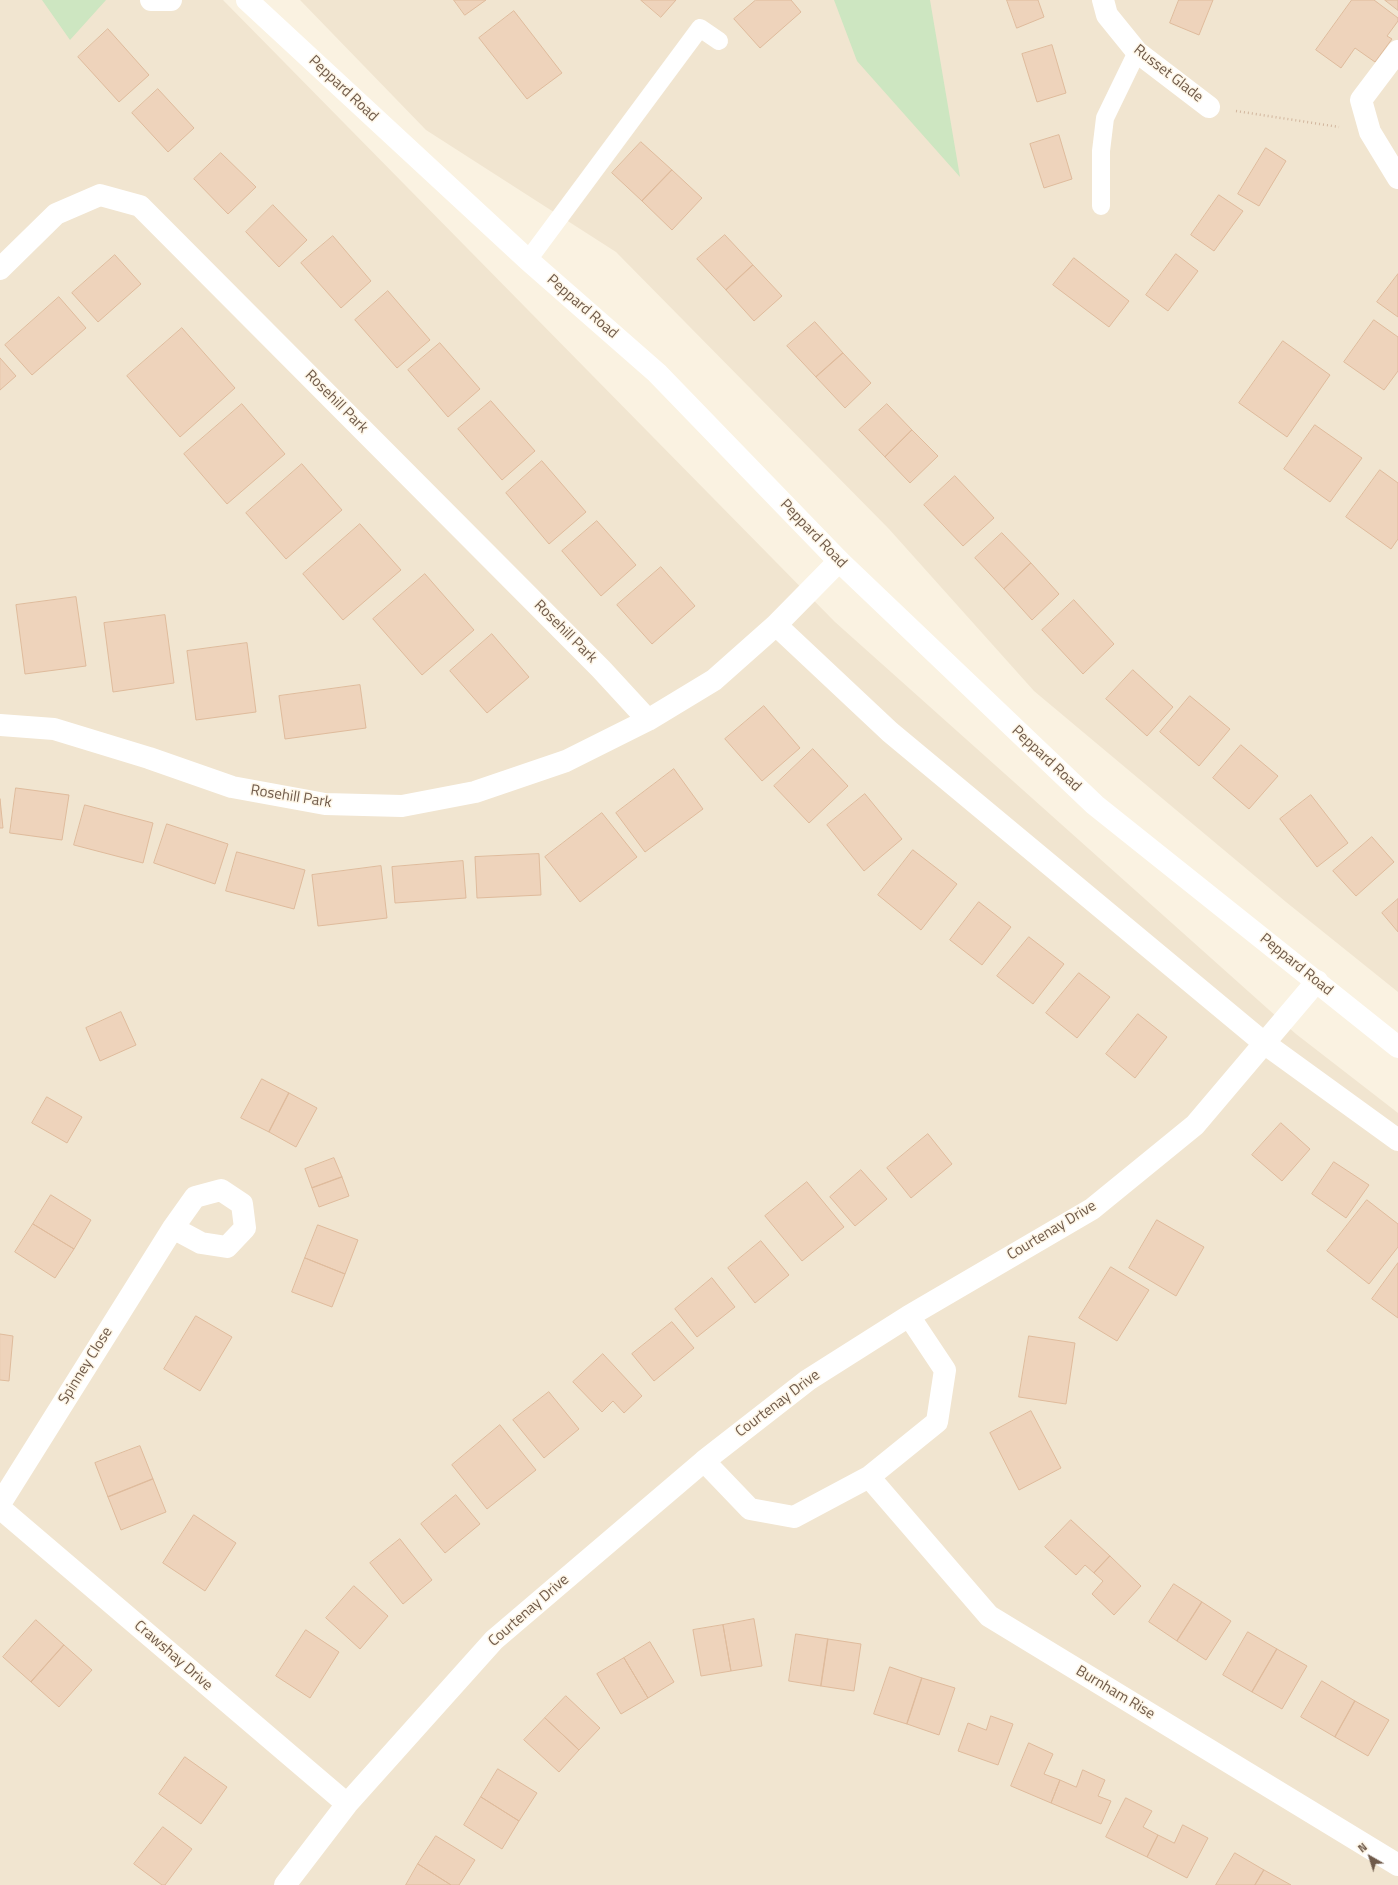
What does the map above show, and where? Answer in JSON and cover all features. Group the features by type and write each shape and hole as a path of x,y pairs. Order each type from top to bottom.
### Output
{"street":[{"path":"151,0 171,0"},
{"name":"Peppard Road","path":"247,0 528,260 656,373 839,561 1095,804 1398,1047"},
{"name":"Russet Glade","path":"1103,0 1107,15 1137,52 1209,107"},
{"path":"1398,51 1361,100 1370,132 1398,178"},
{"name":"Rosehill Park","path":"0,269 56,214 100,195 140,206 601,669 648,720"},
{"name":"Rosehill Park","path":"0,725 54,729 149,758 232,787 325,804 402,806 475,792 566,761 648,720 714,680 776,625 839,561"},
{"path":"776,625 890,732 1264,1043 1398,1140"},
{"name":"Courtenay Drive","path":"285,1885 347,1804 494,1640 704,1461 808,1380 909,1316 1092,1209 1195,1125 1316,980"},
{"name":"Spinney Close","path":"0,1504 173,1228"},
{"path":"704,1461 750,1509 794,1517 869,1477 937,1422 944,1370 909,1316"},
{"name":"Burnham Rise","path":"869,1477 989,1616 1398,1865"},
{"name":"Crawshay Drive","path":"0,1508 347,1804"}],"lane":[{"path":"528,260 700,28 719,42"},
{"path":"1101,206 1101,151 1105,118 1137,52"}],"path":[{"path":"1209,107 1370,132"}],"shaded area":[{"path":"0,0 223,0 835,622 1296,1034 1398,1113 1398,1885 0,1885"},
{"path":"300,0 1398,0 1398,992 1286,902 1034,691 889,529 616,252 426,130"}],"green space":[{"path":"42,0 106,0 70,40"},
{"path":"834,0 930,0 960,177 857,61"}],"building":[{"path":"454,0 486,0 465,15"},
{"path":"641,0 676,0 661,17"},
{"path":"756,0 791,0 801,12 760,48 734,19"},
{"path":"1007,0 1038,0 1044,17 1017,28"},
{"path":"1179,0 1213,0 1199,35 1170,23"},
{"path":"1352,0 1374,0 1398,18 1398,21 1387,36 1392,39 1375,62 1355,48 1341,68 1316,50"},
{"path":"1385,0 1398,0 1398,10"},
{"path":"514,11 562,73 527,99 479,38"},
{"path":"108,29 149,75 119,102 78,57"},
{"path":"1052,45 1066,93 1037,102 1022,54"},
{"path":"158,89 194,128 168,152 132,113"},
{"path":"1059,135 1072,179 1044,188 1030,144"},
{"path":"641,142 672,170 642,201 612,173"},
{"path":"1266,148 1286,161 1259,206 1238,194"},
{"path":"221,153 256,187 228,214 194,179"},
{"path":"672,170 702,198 672,230 642,201"},
{"path":"1219,195 1243,211 1214,251 1191,235"},
{"path":"273,205 307,240 279,267 246,232"},
{"path":"725,235 753,265 726,290 697,259"},
{"path":"333,236 371,281 341,308 301,263"},
{"path":"1176,254 1198,271 1168,311 1146,295"},
{"path":"115,255 141,284 98,322 72,293"},
{"path":"1074,258 1129,301 1109,327 1053,285"},
{"path":"753,265 782,296 754,321 726,290"},
{"path":"1398,274 1398,317 1377,302"},
{"path":"388,291 430,340 397,368 355,320"},
{"path":"59,297 86,328 32,375 5,345"},
{"path":"1374,320 1398,337 1398,371 1384,390 1344,362"},
{"path":"815,322 843,353 816,377 787,346"},
{"path":"182,328 235,388 180,437 127,376"},
{"path":"1283,341 1330,375 1287,437 1239,403"},
{"path":"440,343 480,389 448,417 408,370"},
{"path":"843,353 871,383 845,408 816,377"},
{"path":"0,358 16,376 0,390"},
{"path":"491,401 535,451 502,480 458,429"},
{"path":"242,404 285,454 227,504 184,454"},
{"path":"887,404 912,430 885,457 859,430"},
{"path":"1315,425 1362,458 1330,502 1284,469"},
{"path":"912,430 938,456 910,483 885,457"},
{"path":"542,461 586,512 549,544 506,493"},
{"path":"302,464 342,510 286,559 246,513"},
{"path":"1380,470 1398,483 1398,539 1391,549 1346,517"},
{"path":"955,476 994,518 963,546 924,505"},
{"path":"597,521 636,565 601,596 562,551"},
{"path":"360,524 401,570 343,620 303,574"},
{"path":"1002,533 1031,563 1004,589 975,558"},
{"path":"1031,563 1059,594 1032,620 1004,589"},
{"path":"661,567 695,606 652,644 617,605"},
{"path":"425,574 474,630 422,675 373,619"},
{"path":"76,597 86,666 25,674 16,605"},
{"path":"1074,600 1114,644 1083,674 1042,630"},
{"path":"165,615 174,683 113,692 104,623"},
{"path":"492,634 529,677 487,713 450,671"},
{"path":"247,643 256,712 196,720 187,651"},
{"path":"1133,670 1173,707 1147,736 1106,699"},
{"path":"360,685 366,728 285,739 279,696"},
{"path":"1190,696 1230,729 1199,766 1160,732"},
{"path":"764,706 800,748 762,781 725,739"},
{"path":"1241,745 1278,776 1249,809 1213,778"},
{"path":"813,749 848,786 809,823 774,786"},
{"path":"674,769 703,809 645,852 616,813"},
{"path":"16,788 69,795 62,840 10,833"},
{"path":"865,794 902,839 864,871 827,825"},
{"path":"1311,795 1348,843 1317,867 1280,819"},
{"path":"0,799 3,828 0,828"},
{"path":"85,805 153,823 143,863 74,845"},
{"path":"602,813 637,857 580,902 545,857"},
{"path":"167,824 228,844 215,884 154,863"},
{"path":"1372,837 1394,862 1356,896 1333,871"},
{"path":"913,850 957,884 921,930 878,895"},
{"path":"237,852 305,870 294,909 226,891"},
{"path":"539,854 541,895 477,898 475,857"},
{"path":"463,861 466,898 395,903 392,867"},
{"path":"381,866 387,918 318,926 312,875"},
{"path":"1398,899 1398,932 1382,913"},
{"path":"979,902 1011,927 982,965 950,940"},
{"path":"1029,937 1064,964 1033,1004 997,976"},
{"path":"1079,973 1110,997 1077,1038 1046,1013"},
{"path":"121,1012 136,1045 100,1061 86,1028"},
{"path":"1138,1014 1167,1037 1135,1078 1106,1054"},
{"path":"262,1079 289,1093 269,1132 241,1118"},
{"path":"289,1093 317,1108 296,1147 269,1132"},
{"path":"47,1097 82,1117 67,1143 32,1123"},
{"path":"1281,1123 1310,1149 1282,1181 1252,1155"},
{"path":"928,1134 952,1164 911,1198 887,1168"},
{"path":"334,1158 342,1177 312,1188 305,1169"},
{"path":"1334,1162 1369,1185 1346,1218 1312,1194"},
{"path":"861,1170 887,1199 855,1226 830,1197"},
{"path":"342,1177 349,1196 319,1207 312,1188"},
{"path":"807,1182 844,1227 802,1261 765,1216"},
{"path":"51,1195 91,1220 74,1249 33,1224"},
{"path":"1367,1200 1398,1224 1398,1247 1369,1284 1327,1251"},
{"path":"1157,1220 1204,1247 1176,1296 1129,1268"},
{"path":"33,1224 74,1249 55,1278 15,1252"},
{"path":"318,1225 358,1240 345,1274 305,1258"},
{"path":"761,1241 789,1275 755,1303 728,1268"},
{"path":"305,1258 345,1274 332,1307 292,1292"},
{"path":"1398,1263 1398,1318 1372,1299"},
{"path":"1111,1267 1149,1290 1117,1341 1079,1318"},
{"path":"712,1278 735,1307 697,1337 675,1309"},
{"path":"196,1316 232,1337 200,1391 164,1369"},
{"path":"672,1322 694,1348 654,1381 632,1354"},
{"path":"0,1334 13,1336 9,1381 0,1380"},
{"path":"1029,1336 1075,1343 1066,1404 1019,1397"},
{"path":"603,1354 642,1396 624,1413 613,1401 602,1412 573,1382"},
{"path":"549,1392 579,1429 544,1458 513,1420"},
{"path":"1031,1411 1061,1468 1019,1490 990,1433"},
{"path":"500,1425 536,1470 487,1509 452,1465"},
{"path":"140,1446 153,1479 108,1497 95,1463"},
{"path":"153,1479 166,1512 121,1530 108,1497"},
{"path":"456,1495 480,1524 445,1553 421,1524"},
{"path":"194,1515 236,1543 205,1591 163,1563"},
{"path":"1071,1520 1110,1556 1094,1573 1085,1565 1076,1575 1045,1547"},
{"path":"400,1539 432,1580 403,1604 370,1563"},
{"path":"1110,1556 1141,1586 1114,1615 1092,1594 1103,1581 1094,1573"},
{"path":"1174,1584 1202,1602 1177,1641 1149,1622"},
{"path":"354,1586 388,1616 360,1649 326,1618"},
{"path":"1202,1602 1231,1621 1206,1660 1177,1641"},
{"path":"754,1619 762,1666 731,1671 723,1625"},
{"path":"36,1620 64,1645 31,1682 3,1657"},
{"path":"723,1625 731,1671 701,1676 693,1630"},
{"path":"306,1630 339,1652 310,1698 276,1676"},
{"path":"1248,1632 1277,1649 1252,1692 1223,1675"},
{"path":"796,1634 828,1639 821,1686 789,1681"},
{"path":"828,1639 861,1644 854,1691 821,1686"},
{"path":"650,1642 674,1682 648,1698 624,1658"},
{"path":"64,1645 92,1670 59,1707 31,1682"},
{"path":"1277,1649 1307,1666 1282,1709 1252,1692"},
{"path":"624,1658 648,1698 621,1714 597,1674"},
{"path":"890,1667 922,1678 907,1724 874,1714"},
{"path":"922,1678 955,1688 939,1735 907,1724"},
{"path":"1322,1681 1355,1701 1335,1737 1301,1717"},
{"path":"566,1696 600,1728 579,1750 545,1718"},
{"path":"1355,1701 1389,1720 1368,1756 1335,1737"},
{"path":"991,1716 1013,1724 998,1765 958,1751 968,1723 986,1730"},
{"path":"545,1718 579,1750 559,1772 524,1740"},
{"path":"1029,1743 1053,1754 1044,1774 1060,1780 1051,1803 1011,1786"},
{"path":"185,1757 227,1787 201,1824 159,1794"},
{"path":"498,1769 537,1793 519,1821 481,1797"},
{"path":"1083,1770 1105,1780 1098,1796 1111,1801 1101,1824 1051,1803 1060,1780 1076,1787"},
{"path":"481,1797 519,1821 502,1849 464,1825"},
{"path":"1126,1798 1152,1811 1143,1827 1158,1835 1147,1857 1106,1837"},
{"path":"1183,1825 1208,1838 1187,1878 1147,1857 1158,1835 1174,1843"},
{"path":"163,1827 192,1849 165,1885 162,1885 134,1864"},
{"path":"436,1836 475,1860 459,1885 451,1885 418,1864"},
{"path":"1235,1853 1264,1870 1255,1885 1216,1885"},
{"path":"418,1864 451,1885 406,1885"},
{"path":"1264,1870 1291,1885 1255,1885"}]}
